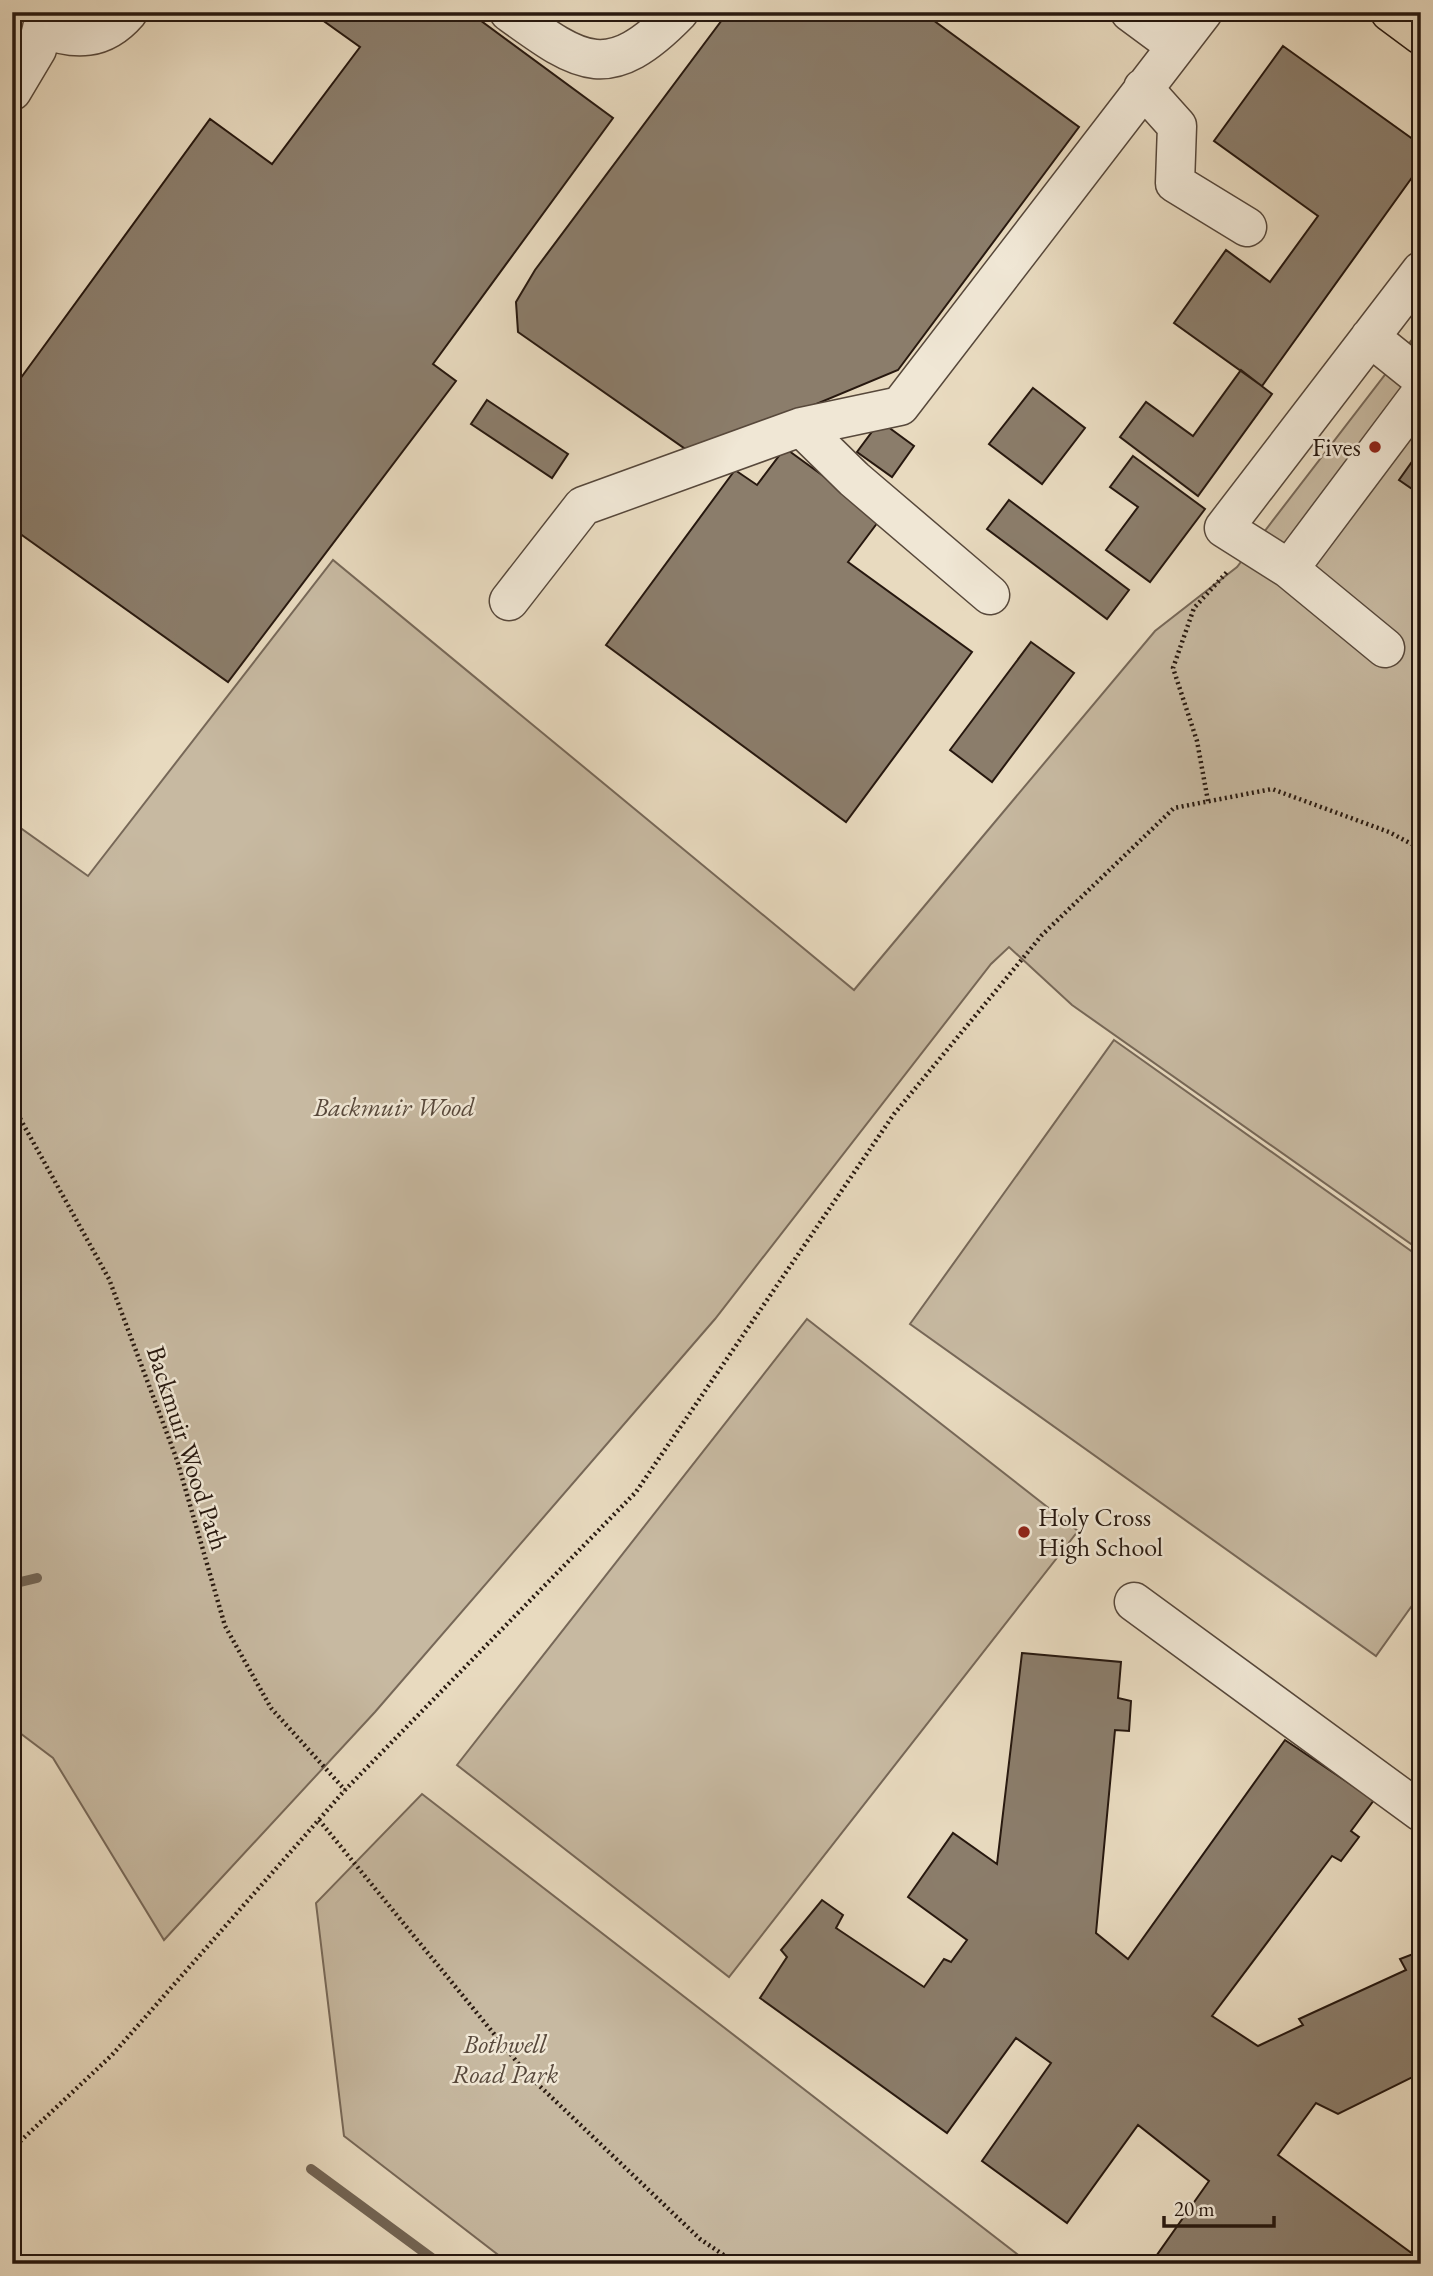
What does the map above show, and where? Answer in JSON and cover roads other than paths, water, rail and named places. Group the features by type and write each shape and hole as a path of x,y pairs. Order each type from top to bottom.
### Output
{"main road":[{"path":"1390,12 1421,35"}],"street":[{"path":"12,91 37,49 44,20 67,38 96,35 128,12"},
{"path":"509,12 563,51 589,61 621,55 653,39 679,12"},
{"path":"1130,12 1176,46"},
{"path":"509,601 583,506 801,427 900,407 1203,12"},
{"path":"1143,88 1177,126 1175,183 1247,228"},
{"path":"1385,648 1289,569 1224,528 1421,271"},
{"path":"1370,337 1421,378"},
{"path":"1289,569 1421,393"},
{"path":"801,427 853,480 990,595"},
{"path":"1134,1602 1421,1812"}],"waterway":[{"path":"12,1584 37,1578"},
{"path":"311,2169 440,2264"}],"place":[{"name":"Fives","path":"1375,447"},
{"name":"Holy Cross High School","path":"1024,1532"}],"park label":[{"name":"Backmuir Wood","path":"394,1107"},
{"name":"Bothwell Road Park","path":"505,2059"}]}
